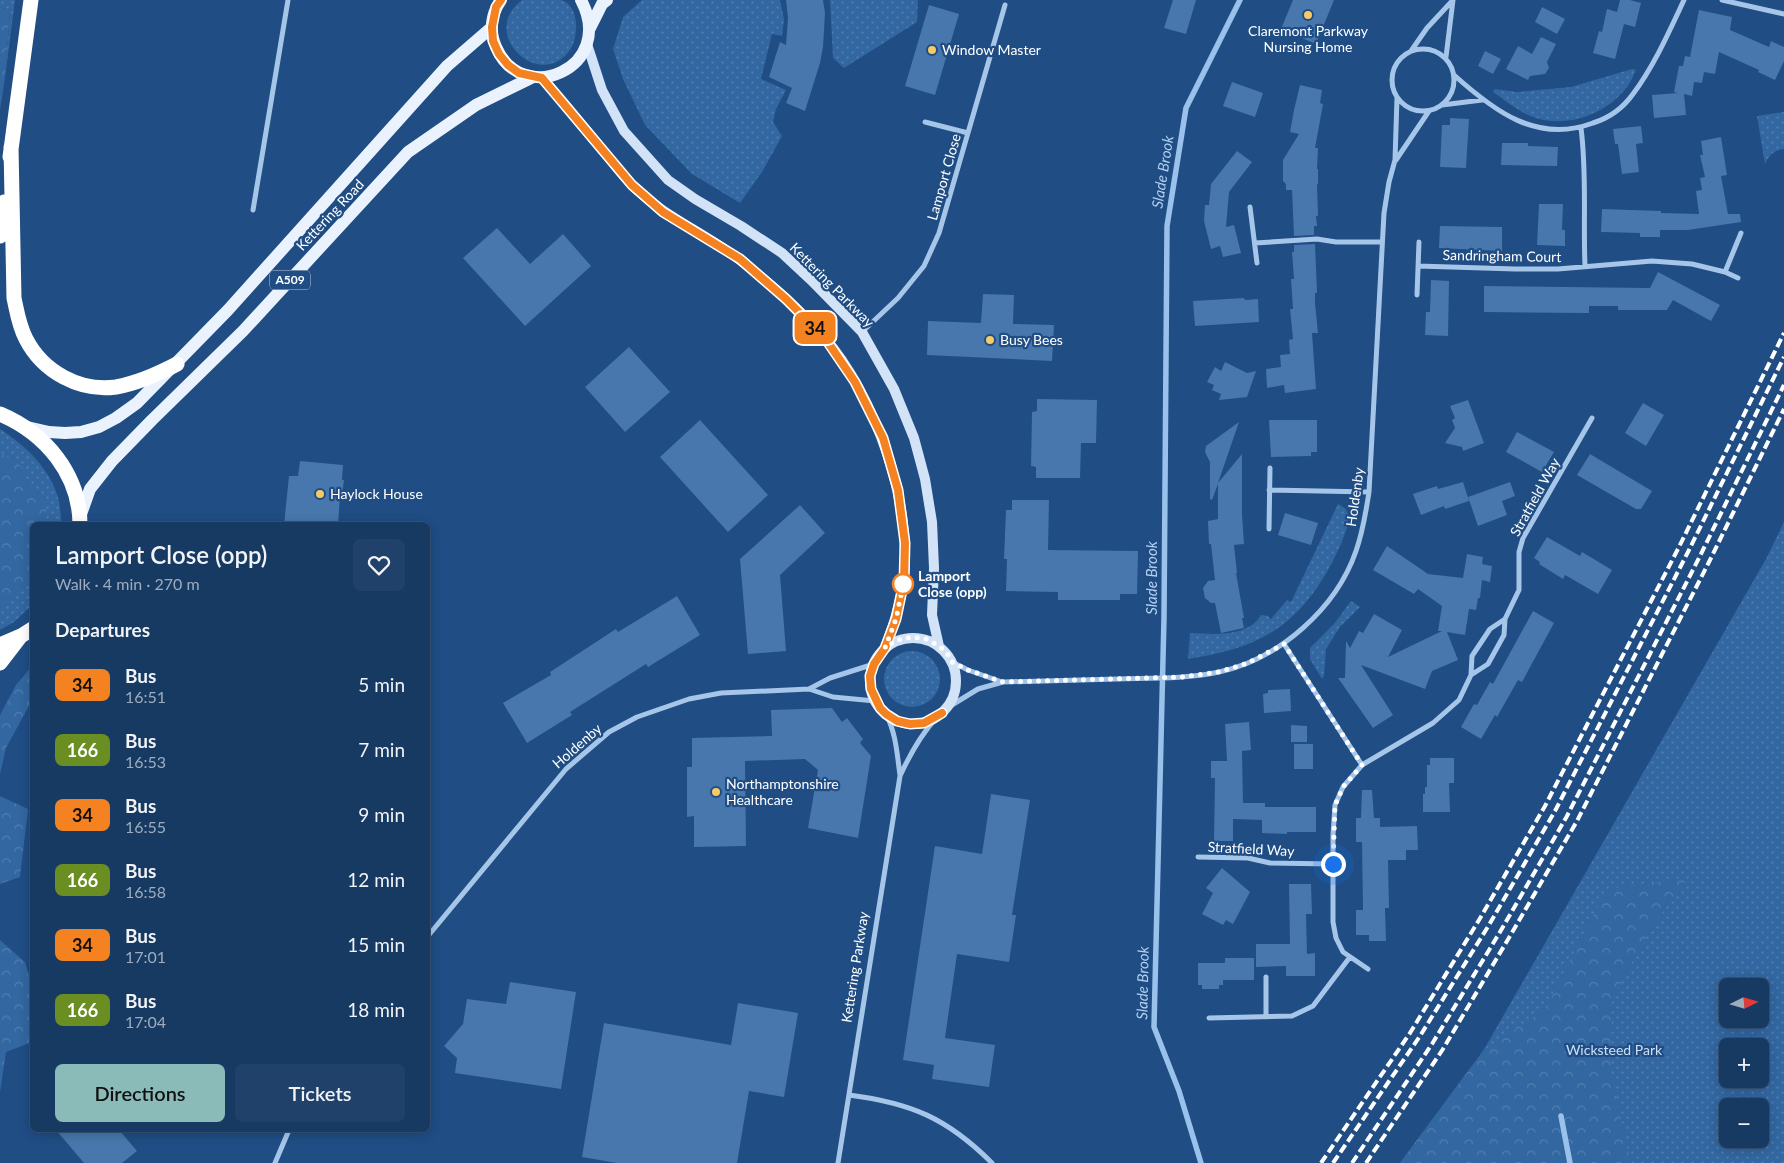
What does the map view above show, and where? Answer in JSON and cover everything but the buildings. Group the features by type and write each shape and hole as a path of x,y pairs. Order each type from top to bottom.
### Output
{"highway":[{"path":"0,236 31,0"},
{"path":"11,147 14,298 18,321 35,353 58,374 86,386 100,388 115,387 144,379 177,364"},
{"path":"0,401 6,416 46,443 59,459 76,496 80,521"},
{"path":"0,645 28,633"},
{"path":"0,663 28,633"}],"main road":[{"path":"581,0 587,13 590,28"},
{"path":"587,44 590,28 606,0"},
{"path":"498,2 492,27 493,41 499,54 519,73 538,77"},
{"name":"Kettering Road","path":"26,428 65,434 81,432 99,427 116,418 136,403 177,364 228,310 447,66 492,27"},
{"name":"Kettering Road","path":"80,521 90,489 112,461 243,331 408,152 476,105 538,77 557,75 570,68 580,58 587,44"}],"street":[{"path":"254,210 288,0"},
{"path":"1411,51 1427,28 1453,0"},
{"path":"1446,57 1453,0"},
{"path":"1454,75 1482,100 1524,124 1540,129 1582,128 1604,119 1621,107 1632,94 1666,37 1684,0"},
{"path":"1722,0 1784,14"},
{"name":"Lamport Close","path":"862,332 898,298 924,266 939,233 1005,5"},
{"name":"Kettering Parkway","path":"587,44 602,90 624,131 668,180 782,253 862,332 894,389 914,438 925,478 932,522 934,568 932,614 939,646"},
{"path":"1442,106 1452,90 1454,75 1453,68 1446,57 1436,51 1423,48 1411,51 1399,59 1393,72 1392,83 1397,98 1414,110 1429,111 1442,106 1482,100"},
{"path":"538,77 632,185 663,212 740,259 786,299 825,338 855,382 883,438 898,490 905,543 904,581 896,619 885,648 874,664 870,676 871,689 875,701 886,714 897,721 910,724 924,723 936,718 947,708 956,686 956,674 947,653 926,639 912,637 897,640 885,648"},
{"name":"Holdenby","path":"947,708 978,689 1003,682 1143,679 1182,677 1219,672 1248,663 1284,644 1314,617 1338,588 1356,553 1365,522 1369,492 1384,213 1395,160 1397,98"},
{"name":"Holdenby","path":"1395,160 1429,111"},
{"path":"925,122 968,133"},
{"path":"1582,128 1585,157 1585,266"},
{"path":"1250,207 1257,263"},
{"path":"1725,272 1741,233"},
{"path":"1255,243 1317,239 1336,242 1382,242"},
{"path":"1417,295 1419,242"},
{"name":"Sandringham Court","path":"1418,266 1516,270 1558,269 1666,261 1692,264 1725,272 1738,278"},
{"name":"Stratfield Way","path":"1368,969 1343,952 1336,938 1332,922 1335,805 1343,787 1362,765 1433,723 1460,700 1471,675 1472,656 1490,629 1504,619 1519,590 1519,552 1523,538 1592,418"},
{"path":"1269,529 1270,468"},
{"path":"1270,490 1369,492"},
{"name":"Stratfield Way","path":"1471,675 1488,664 1504,635 1504,619"},
{"path":"1284,644 1362,765"},
{"name":"Holdenby","path":"952,662 968,670 1003,682"},
{"name":"Holdenby","path":"430,934 566,769 610,732 637,717 689,699 721,693 809,688 830,678 874,664"},
{"name":"Holdenby","path":"809,688 833,697 875,701"},
{"name":"Kettering Parkway","path":"886,714 896,744 900,776"},
{"name":"Kettering Parkway","path":"838,1163 900,776 914,746 936,718"},
{"name":"Stratfield Way","path":"1198,857 1248,858 1270,863 1333,864"},
{"path":"1208,1018 1292,1016 1304,1012 1313,1006 1350,957"},
{"path":"1266,977 1266,1016"},
{"path":"848,1095 880,1100 926,1114 951,1127 992,1163"},
{"path":"275,1163 288,1132"}],"green space":[{"path":"0,0 15,0 5,78 10,10 0,7"},
{"path":"522,0 560,0 567,3 571,8 576,22 575,37 570,50 558,61 544,65 530,62 518,54 510,42 506,28 510,14"},
{"path":"642,0 780,0 784,19 782,36 772,34 761,79 786,90 776,109 773,122 782,136 762,172 740,203 692,174 645,125 623,79 613,49 623,17"},
{"path":"830,0 918,0 917,22 844,68 833,58"},
{"path":"0,7 10,10 5,78 0,110"},
{"path":"1632,69 1636,70 1627,87 1609,105 1574,120 1548,121 1530,116 1493,92 1495,89 1517,92 1571,87"},
{"path":"1784,112 1784,149 1777,150 1768,158 1765,164 1757,116"},
{"path":"0,429 28,451 44,469 59,501 62,522 30,522 30,607 14,622 0,630"},
{"path":"0,452 22,467 28,484 46,505 47,522 30,522 30,576 0,610"},
{"path":"1338,504 1348,514 1345,533 1336,556 1323,578 1300,609 1281,626 1260,639 1225,652 1188,659 1190,633 1219,634 1238,631 1247,628 1261,615 1268,616 1271,619 1287,600 1291,602"},
{"name":"Wicksteed Park","path":"1784,522 1784,1163 1400,1163 1483,1051 1766,559"},
{"path":"1351,601 1360,607 1340,627 1326,649 1324,676 1322,679 1310,659 1310,648 1334,624"},
{"path":"906,651 918,651 932,659 940,673 938,690 932,699 918,707 906,707 896,702 889,695 884,685 884,673 889,663 896,656"},
{"path":"30,668 30,704 6,748 0,774 0,715 16,685"},
{"path":"0,796 28,809 20,877 0,884"},
{"path":"1688,878 1655,922 1612,998 1611,1069 1626,1144 1632,1163 1400,1163 1483,1051 1544,1010 1607,889"},
{"path":"0,940 25,962 30,980 30,1043 6,1052 0,1092"}],"waterway":[{"name":"Slade Brook","path":"1201,1163 1179,1091 1154,1027 1164,618 1167,226 1186,108 1240,0"},
{"path":"1561,1116 1570,1163"}],"railway":[{"path":"1321,1163 1410,1033 1479,920 1545,806 1679,547 1784,333"},
{"path":"1333,1163 1420,1036 1489,925 1555,811 1688,552 1784,357"},
{"path":"1352,1163 1432,1044 1567,816 1699,558 1784,385"},
{"path":"1366,1163 1443,1049 1577,821 1709,562 1784,409"}],"bus line":[{"name":"34","path":"501,0 496,7 493,17 493,41 499,54 508,65 519,73 542,78 632,185 663,212 740,259 786,299 825,338 855,382 883,438 898,490 905,543 904,581 896,619 885,648 878,655 874,664 870,676 871,689 875,701 880,708 897,721 910,724 924,723 942,713"}],"place":[{"name":"Claremont Parkway Nursing Home","path":"1308,15"},
{"name":"Window Master","path":"932,50"},
{"name":"Busy Bees","path":"990,340"},
{"name":"Haylock House","path":"320,494"},
{"name":"Lamport Close (opp)","path":"903,584"},
{"name":"Northamptonshire Healthcare","path":"716,792"}],"route":[{"path":"903,584 904,581 896,619 885,648 897,640 912,637 926,639 947,653 952,662 968,670 1003,682 1143,679 1182,677 1219,672 1248,663 1284,644 1362,765 1343,787 1335,805 1333,864"}]}
